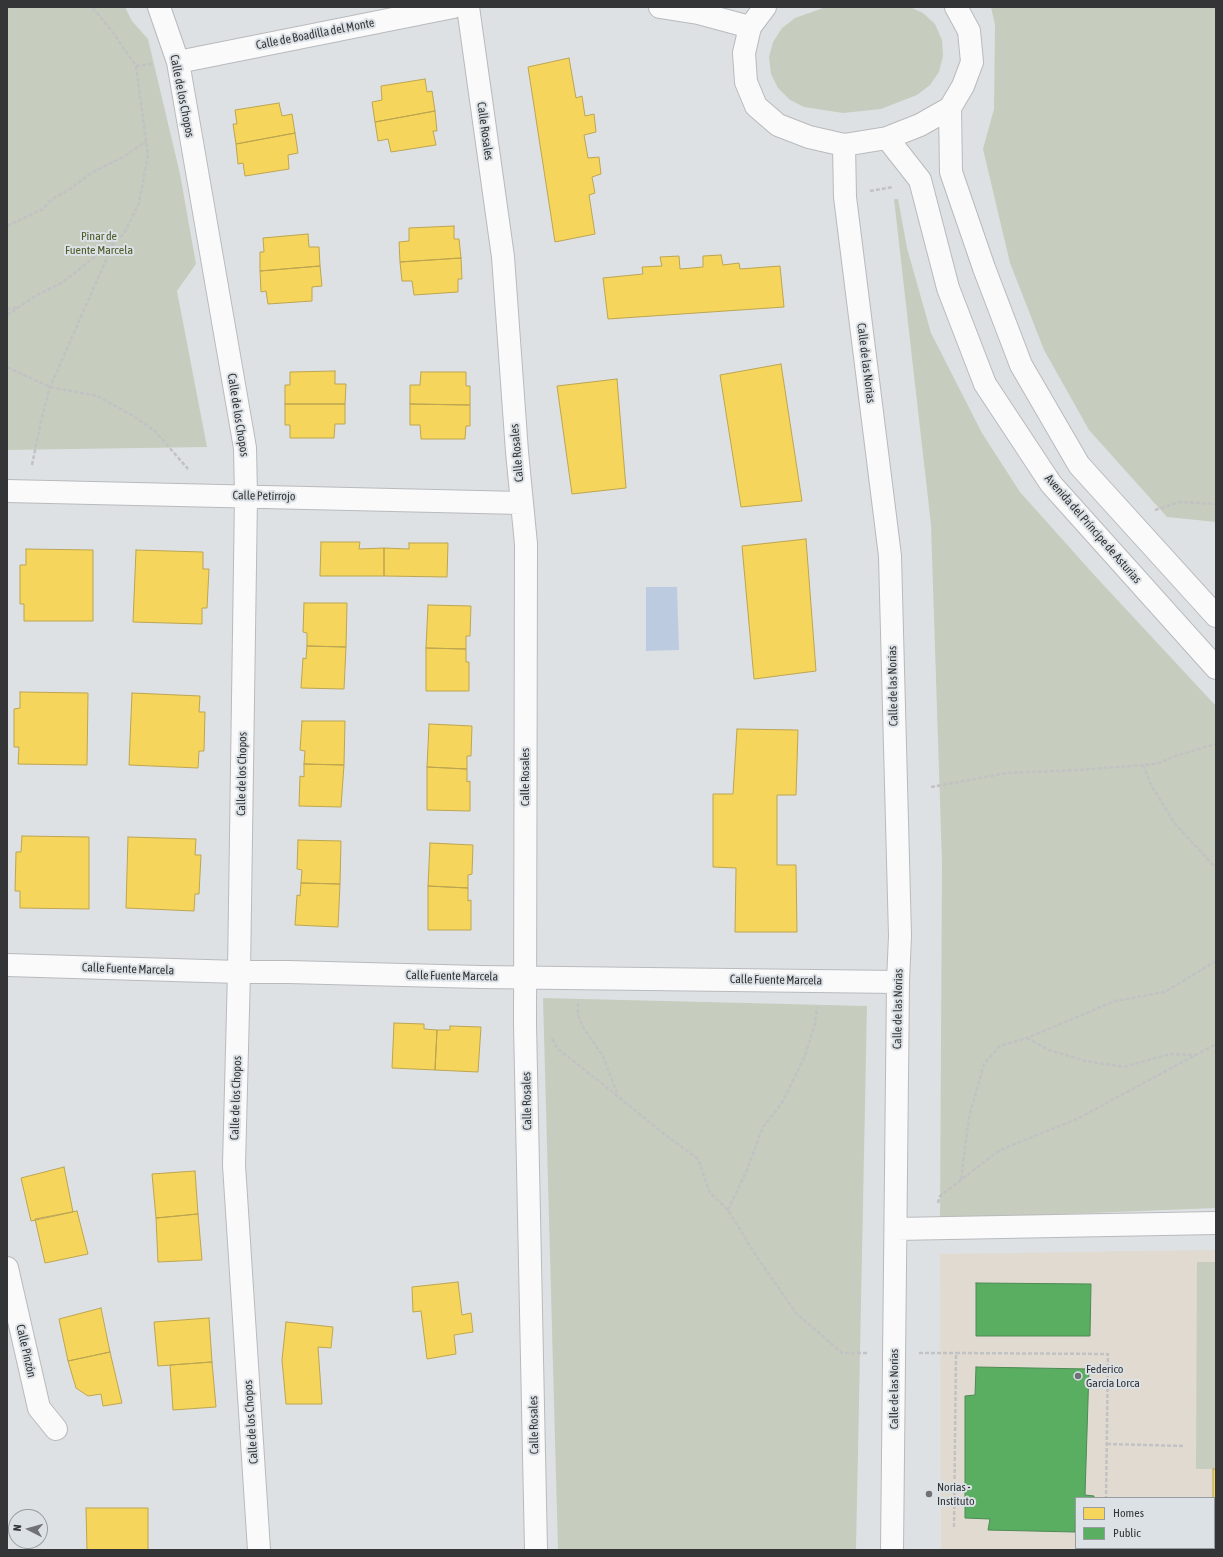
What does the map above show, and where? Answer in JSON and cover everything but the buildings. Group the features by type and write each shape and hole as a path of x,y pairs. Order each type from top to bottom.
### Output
{"street":[{"name":"Calle de los Chopos","path":"159,7 178,62 245,448 246,496 239,972 234,1165 259,1550"},
{"name":"Calle de Boadilla del Monte","path":"178,62 453,7"},
{"name":"Calle Rosales","path":"468,7 503,256 521,503 526,544 525,1024 536,1550"},
{"path":"660,7 698,13 750,27"},
{"path":"765,7 750,27 744,53 746,82 756,106 778,125 809,137 844,145 887,138 920,125 950,108 963,86 972,62 970,31 956,7"},
{"path":"950,108 951,172 984,268 1021,365 1079,465 1216,616"},
{"name":"Avenida del Príncipe de Asturias","path":"887,138 920,180 948,288 985,384 1051,484 1216,668"},
{"name":"Calle de las Norias","path":"844,145 844,197 890,556 900,936 898,982 892,1550"},
{"name":"Calle Petirrojo","path":"7,491 521,503"},
{"name":"Calle Fuente Marcela","path":"7,965 239,972 898,982"},
{"path":"896,1229 1216,1223"},
{"name":"Calle Pinzón","path":"7,1268 39,1408 56,1429"}],"path":[{"path":"7,315 37,295 63,282 115,242 124,234 139,203 148,155 136,66 111,30 92,7"},
{"path":"7,226 43,209 51,200 70,189 86,176 124,156 146,140"},
{"path":"30,491 32,467 41,421 50,387 115,242"},
{"path":"7,309 20,307"},
{"path":"7,367 50,387 97,396 132,415 155,431 189,470 202,496"},
{"path":"1136,529 1155,510 1180,502 1216,504"},
{"path":"931,787 1007,773 1078,770 1156,764 1178,754 1216,744"},
{"path":"1143,765 1152,787 1176,825 1216,868"},
{"path":"960,1179 970,1116 984,1064 1000,1046 1028,1038 1115,1001 1165,992 1216,961"},
{"path":"578,978 578,1015 584,1029 603,1056 618,1096"},
{"path":"728,1210 748,1170 763,1127 782,1103 804,1058 815,1024 821,981"},
{"path":"525,1024 544,1026 558,1049 618,1096 663,1134 698,1159 710,1193 728,1210 757,1257 796,1313 842,1353 1108,1354 1106,1497"},
{"path":"1028,1038 1049,1050 1086,1061 1124,1067 1170,1054 1196,1055"},
{"path":"936,1209 940,1196 960,1179 1000,1150 1077,1118 1216,1044"},
{"path":"954,1527 956,1353"},
{"path":"1107,1444 1186,1446"}],"shaded area":[{"name":"Federico García Lorca","path":"1216,1250 1216,1550 941,1550 940,1254"}],"green space":[{"name":"Pinar de Fuente Marcela","path":"7,7 125,7 132,21 148,39 180,174 196,264 177,291 207,447 7,450"},
{"path":"826,7 910,7 923,13 935,24 942,40 943,56 939,72 930,85 917,95 881,109 843,113 804,107 790,100 778,88 771,74 769,57 773,42 782,28 795,18"},
{"path":"991,7 1216,7 1216,522 1167,517 1089,430 1044,350 1010,263 983,149 994,109 995,25"},
{"path":"894,199 898,199 907,248 931,333 982,433 1020,492 1096,577 1216,706 1216,1208 940,1219 942,863 931,525"},
{"path":"543,998 867,1006 856,1550 558,1550"},
{"path":"1197,1262 1216,1262 1216,1469 1196,1469"}],"water":[{"path":"646,587 677,587 679,650 646,651"}],"place":[{"name":"Federico García Lorca","path":"1078,1376"},
{"name":"Norias - Instituto","path":"929,1494"}]}
